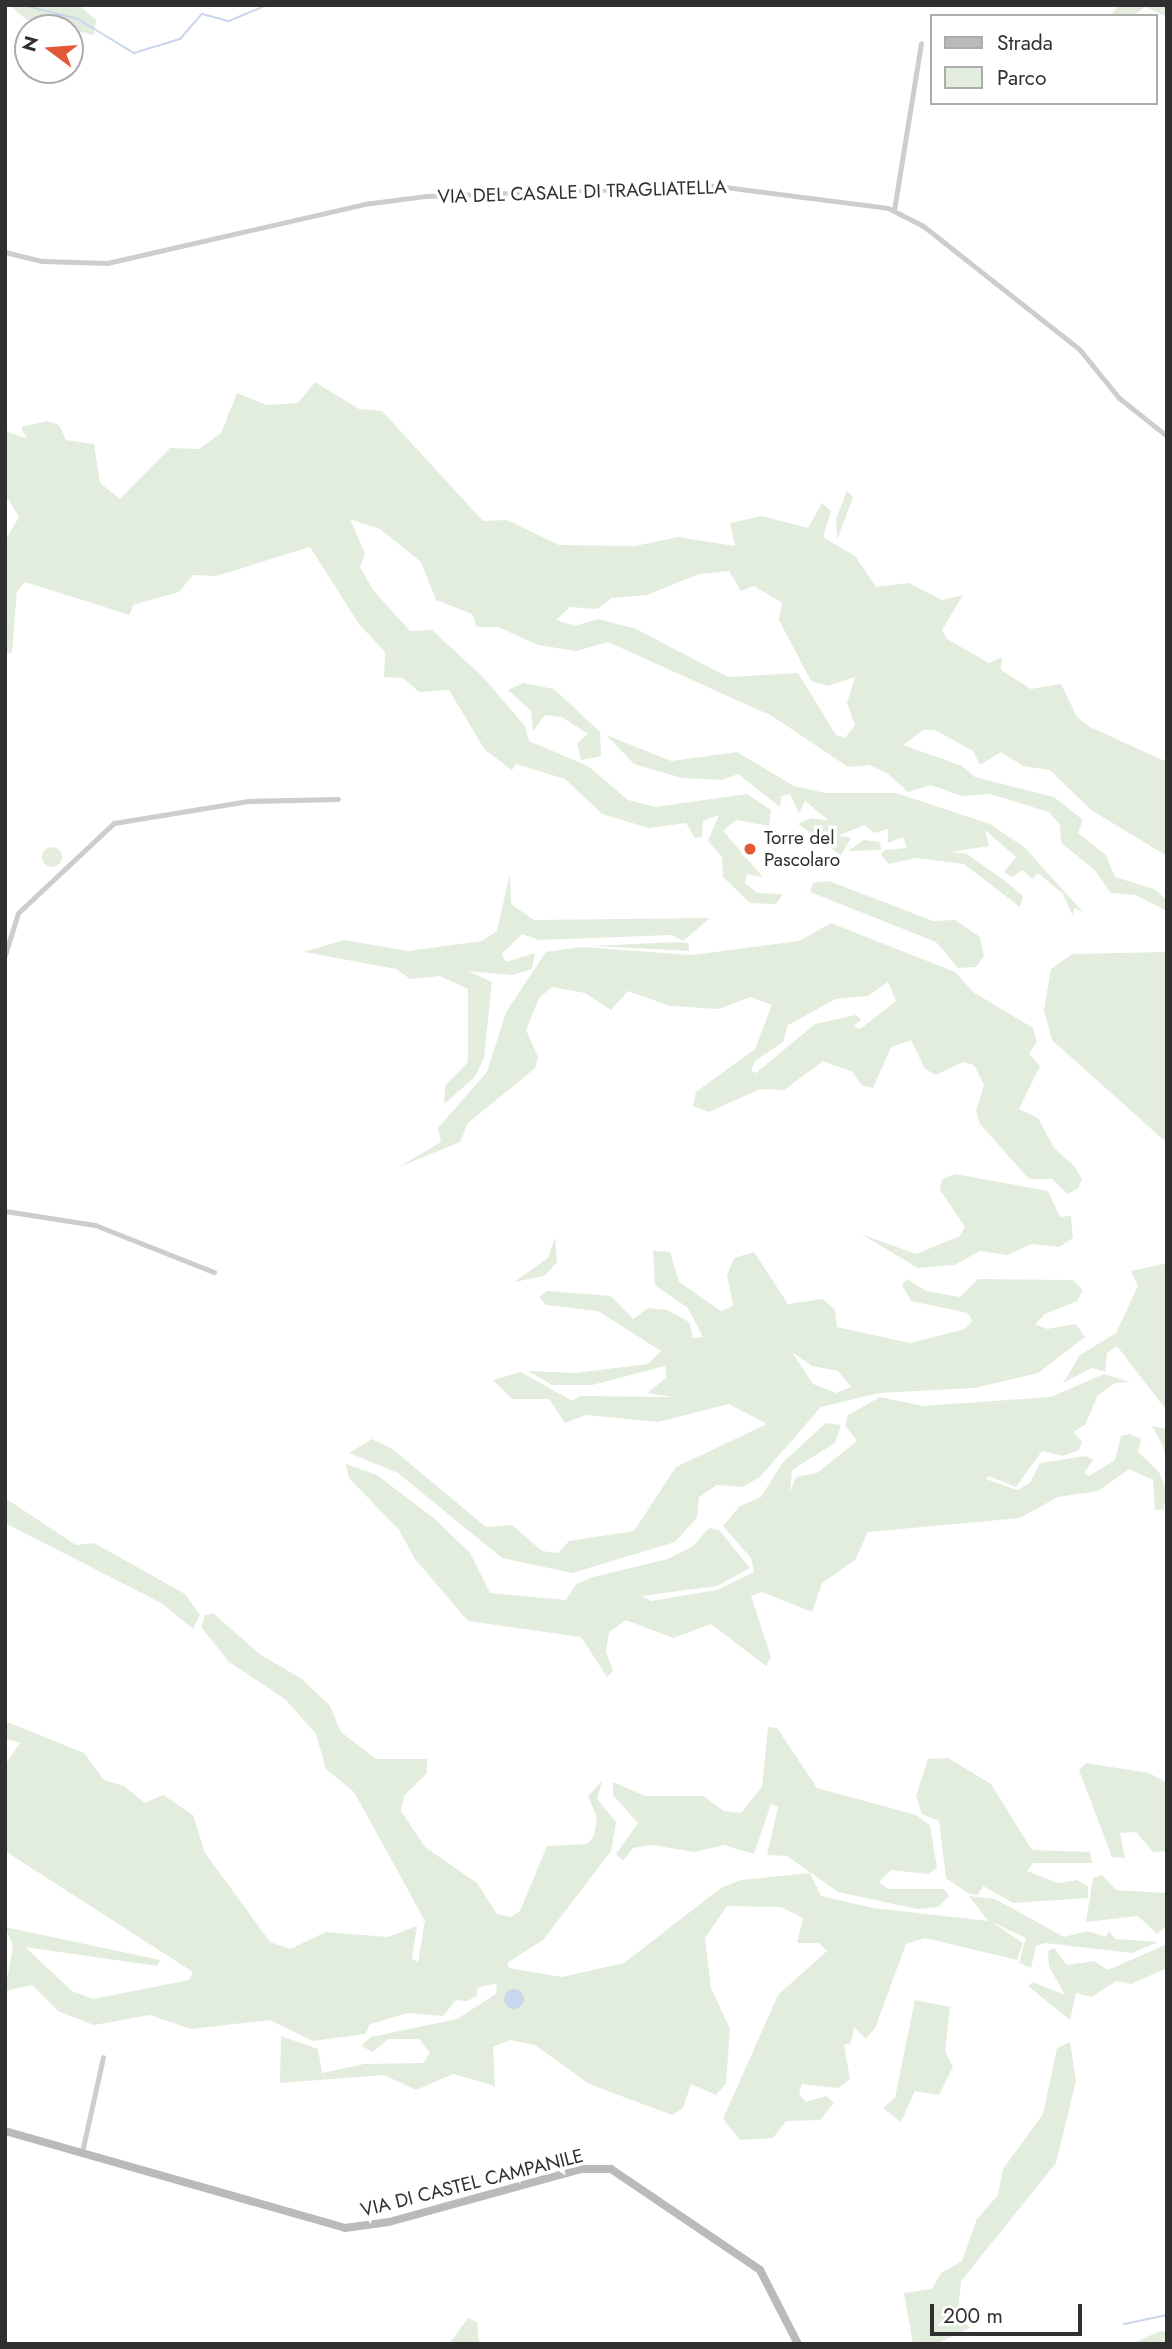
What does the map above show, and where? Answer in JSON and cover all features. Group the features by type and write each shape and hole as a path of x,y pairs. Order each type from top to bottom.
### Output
{"street":[{"path":"894,209 921,43"},
{"name":"VIA DEL CASALE DI TRAGLIATELLA","path":"5,252 42,261 107,263 364,204 426,196 726,187 894,209 922,225 1084,354 1119,398 1167,436"},
{"path":"5,955 18,913 114,823 248,800 338,799"},
{"path":"5,1211 95,1225 214,1272"},
{"path":"82,2152 103,2057"},
{"name":"VIA DI CASTEL CAMPANILE","path":"5,2131 342,2228 378,2225 581,2169 611,2169 757,2267 776,2292 798,2344"}],"green space":[{"path":"9,5 79,5 96,20 94,35 84,33 84,14 20,14"},
{"path":"1119,5 1167,5 1167,17 1145,7 1136,14 1112,14"},
{"path":"315,382 359,409 382,411 483,521 507,520 559,545 635,546 678,537 735,546 730,523 762,516 808,528 822,503 831,511 823,537 855,556 876,587 909,583 942,600 963,595 942,630 947,639 989,663 1002,657 1001,670 1031,689 1061,684 1077,717 1090,727 1167,762 1167,856 1091,810 1050,770 1023,766 1001,752 980,765 973,751 935,730 923,730 903,745 962,766 975,777 1054,797 1083,820 1078,833 1106,855 1115,877 1154,889 1167,900 1167,911 1135,895 1111,893 1094,869 1061,843 1060,825 1049,812 990,794 961,796 931,785 908,792 887,773 869,765 848,767 772,716 608,642 576,651 538,645 498,627 477,627 472,614 436,600 421,562 380,529 350,519 365,554 360,567 373,590 410,631 432,630 483,677 525,726 529,741 588,766 628,800 655,807 747,794 771,810 769,826 736,820 723,831 763,877 747,874 745,883 757,893 783,894 776,904 750,903 723,877 722,857 708,841 719,815 703,821 702,837 695,838 686,823 649,828 602,814 565,779 516,764 512,770 485,750 449,690 419,692 403,678 384,677 385,652 359,624 310,547 216,576 193,575 179,592 133,605 130,615 25,582 17,591 12,652 5,655 5,541 19,517 5,494 5,431 27,439 21,427 47,421 59,425 66,440 94,444 100,483 120,499 170,448 199,449 221,433 237,393 267,405 298,403","holes":["729,571 741,591 754,586 782,603 779,620 811,681 828,686 855,677 847,703 855,725 845,738 836,735 798,673 728,677 636,629 598,619 575,626 556,620 570,607 597,609 612,598 647,595 699,574"]},
{"path":"847,491 853,497 837,540 836,519"},
{"path":"523,683 554,689 600,732 601,756 581,760 577,743 588,734 562,717 545,715 533,731 531,711 508,690"},
{"path":"606,735 671,761 737,752 794,786 825,793 896,793 990,824 1024,847 1083,912 1074,908 1073,916 1063,894 1038,873 1032,879 1023,870 1012,877 1004,872 1016,857 985,830 989,846 951,852 967,854 1005,881 1023,896 1020,907 964,864 916,858 889,864 881,855 885,850 907,848 903,837 888,843 888,829 874,833 865,825 840,835 822,832 851,838 841,855 798,824 811,818 829,821 805,801 799,813 790,794 781,796 780,807 738,774 722,780 682,778 634,764"},
{"path":"864,840 880,842 881,850 848,851"},
{"path":"52,847 59,850 62,857 59,864 52,867 45,864 42,857 45,850"},
{"path":"510,873 511,904 534,920 710,918 683,941 672,935 539,940 522,934 502,954 506,962 535,953 532,969 512,975 468,971 492,982 484,1058 475,1077 444,1104 445,1086 468,1062 468,989 440,976 410,979 396,969 304,952 344,940 408,951 482,941 497,931"},
{"path":"829,881 933,921 955,920 980,937 984,956 976,967 958,968 936,942 810,892 813,883"},
{"path":"831,923 955,972 973,992 1033,1028 1037,1042 1029,1054 1040,1066 1019,1109 1038,1118 1054,1148 1074,1166 1082,1179 1078,1188 1068,1194 1052,1179 1029,1179 980,1124 976,1111 984,1085 974,1065 963,1062 936,1075 925,1069 911,1040 891,1047 873,1088 861,1085 853,1072 823,1061 784,1090 760,1089 709,1112 693,1106 696,1092 755,1049 772,1005 751,997 719,1009 670,1006 628,991 611,1010 585,993 552,987 539,998 526,1030 538,1057 535,1068 468,1123 460,1142 399,1167 441,1142 438,1128 487,1072 506,1012 546,952 581,947 692,955 799,941","holes":["888,982 896,1001 860,1029 853,1026 861,1020 856,1015 815,1024 756,1073 751,1071 755,1061 783,1042 788,1025 836,999 868,996"]},
{"path":"689,943 689,951 593,946"},
{"path":"1167,952 1167,1143 1052,1040 1044,1010 1051,969 1072,954"},
{"path":"955,1174 1048,1191 1060,1217 1071,1216 1073,1238 1059,1247 1032,1244 1007,1255 980,1251 954,1265 918,1268 861,1234 916,1254 960,1236 965,1227 940,1190 942,1179"},
{"path":"555,1237 557,1262 544,1276 514,1282 548,1258"},
{"path":"653,1251 670,1252 679,1282 721,1311 733,1306 727,1275 734,1258 754,1252 788,1304 823,1299 835,1310 837,1327 910,1343 965,1329 972,1321 968,1313 911,1301 902,1285 907,1279 926,1291 960,1297 978,1279 1073,1280 1083,1290 1077,1301 1045,1314 1035,1324 1047,1329 1076,1324 1085,1337 1038,1373 974,1388 879,1393 821,1407 760,1477 742,1487 717,1485 699,1497 697,1518 675,1542 572,1573 502,1558 398,1473 349,1453 372,1439 391,1448 486,1527 512,1525 542,1551 558,1553 569,1541 634,1531 676,1467 767,1424 729,1404 658,1422 586,1415 565,1423 549,1399 512,1399 493,1380 521,1372 572,1401 580,1396 673,1397 647,1393 666,1378 665,1366 592,1385 552,1385 528,1371 575,1373 648,1364 661,1351 598,1311 546,1305 539,1297 547,1291 611,1296 633,1319 648,1308 667,1310 689,1322 693,1338 703,1337 688,1308 655,1285","holes":["792,1352 812,1366 838,1371 851,1387 836,1393 813,1384"]},
{"path":"1167,1263 1167,1411 1117,1346 1107,1353 1105,1372 1092,1368 1063,1383 1080,1355 1116,1333 1138,1286 1131,1271"},
{"path":"1104,1374 1130,1382 1115,1383 1098,1395 1085,1425 1073,1432 1082,1442 1079,1450 1063,1456 1042,1451 1016,1487 989,1476 986,1479 1017,1490 1030,1483 1040,1463 1086,1456 1093,1460 1084,1473 1089,1476 1115,1460 1121,1436 1129,1434 1141,1439 1138,1452 1159,1472 1167,1492 1163,1510 1155,1510 1153,1480 1129,1469 1098,1491 1058,1497 1020,1518 868,1532 855,1560 822,1583 812,1612 762,1592 751,1596 771,1657 766,1666 711,1624 673,1638 626,1620 609,1632 606,1652 613,1671 607,1677 581,1637 468,1621 415,1559 399,1530 349,1478 346,1464 377,1475 436,1520 470,1553 490,1593 566,1600 576,1584 593,1577 668,1559 693,1546 709,1528 719,1530 750,1568 717,1586 641,1596 651,1601 717,1590 754,1572 751,1558 723,1526 740,1506 761,1497 783,1462 826,1423 841,1425 835,1443 792,1470 790,1492 796,1477 817,1473 857,1441 845,1425 848,1415 880,1397 923,1406 1051,1397"},
{"path":"1152,1426 1167,1429 1167,1461 1162,1444"},
{"path":"5,1498 76,1545 94,1543 185,1594 200,1615 193,1629 163,1604 5,1523"},
{"path":"213,1613 261,1655 302,1679 330,1706 341,1732 376,1759 427,1759 427,1773 404,1796 401,1811 425,1847 477,1883 497,1914 511,1917 520,1911 547,1846 587,1844 594,1836 597,1818 588,1796 602,1781 597,1799 616,1822 611,1851 543,1940 507,1963 509,1968 562,1977 624,1963 721,1888 741,1880 810,1873 821,1896 873,1908 988,1921 969,1896 995,1899 1064,1937 1087,1931 1106,1937 1109,1931 1115,1939 1158,1942 1132,1953 1045,1943 1036,1946 1031,1968 1019,1963 1026,1938 990,1921 1023,1943 1017,1960 925,1938 906,1944 875,2028 866,2039 854,2027 851,2043 844,2045 850,2079 838,2088 802,2084 799,2094 806,2102 826,2096 834,2103 820,2120 786,2121 773,2138 740,2140 723,2119 778,1995 827,1951 819,1943 797,1943 803,1918 781,1907 727,1906 705,1938 711,1988 730,2029 726,2083 716,2095 691,2084 683,2108 672,2115 589,2084 535,2045 510,2040 493,2047 495,2086 453,2074 416,2090 384,2075 280,2083 281,2036 318,2049 322,2073 364,2064 423,2063 430,2053 419,2039 388,2039 373,2052 361,2046 371,2037 457,2019 496,1994 497,1983 477,1988 477,1996 467,2001 456,2000 443,2016 408,2013 370,2024 365,2034 313,2041 270,2020 191,2029 150,2015 94,2025 58,2011 32,1985 5,1991 13,1946 5,1927 160,1960 157,1966 25,1947 72,1991 93,1999 189,1980 193,1972 5,1851 5,1765 20,1743 5,1738 5,1721 84,1753 104,1780 124,1786 145,1803 163,1795 193,1815 205,1853 270,1942 290,1949 326,1932 388,1937 417,1926 412,1959 418,1962 425,1921 354,1792 326,1769 316,1734 285,1699 229,1662 201,1627 205,1615"},
{"path":"768,1727 777,1728 817,1788 916,1815 930,1825 937,1868 928,1874 891,1870 879,1882 888,1889 944,1889 949,1896 938,1907 917,1909 838,1892 787,1856 767,1855 778,1807 771,1804 754,1854 724,1845 694,1852 652,1845 633,1848 623,1861 616,1854 638,1823 613,1795 613,1782 645,1796 703,1796 724,1811 741,1813 762,1787"},
{"path":"948,1758 991,1784 1032,1850 1090,1852 1092,1863 1033,1863 1027,1871 1058,1883 1077,1880 1088,1886 1088,1898 1013,1903 983,1886 978,1895 969,1894 946,1878 939,1821 922,1814 916,1796 928,1759"},
{"path":"1086,1763 1149,1773 1167,1783 1167,1851 1153,1852 1136,1832 1120,1833 1125,1858 1112,1857 1079,1770"},
{"path":"1102,1875 1116,1890 1167,1893 1167,1925 1157,1934 1138,1916 1086,1922 1093,1878"},
{"path":"1167,1944 1167,1968 1131,1984 1117,1981 1091,1997 1076,1993 1070,2020 1028,1986 1033,1982 1065,1995 1049,1966 1048,1951 1054,1948 1067,1965 1094,1961 1108,1970"},
{"path":"915,2000 950,2007 945,2051 953,2067 939,2095 915,2091 901,2122 883,2108 895,2098"},
{"path":"1070,2042 1076,2081 1056,2163 961,2281 958,2314 970,2328 936,2344 913,2344 904,2293 932,2289 941,2273 962,2261 977,2219 998,2195 1003,2169 1043,2114 1057,2048"},
{"path":"468,2318 477,2322 479,2343 449,2344"},
{"path":"1160,2331 1167,2332 1167,2344 1132,2344"}],"water":[{"path":"514,1989 521,1992 524,1999 521,2006 514,2009 507,2006 504,1999 507,1992"}],"waterway":[{"path":"23,5 78,19 134,53 180,39 202,14 229,21 267,5"},
{"path":"1124,2324 1167,2315"}],"place":[{"name":"Torre del Pascolaro","path":"750,849"}]}
